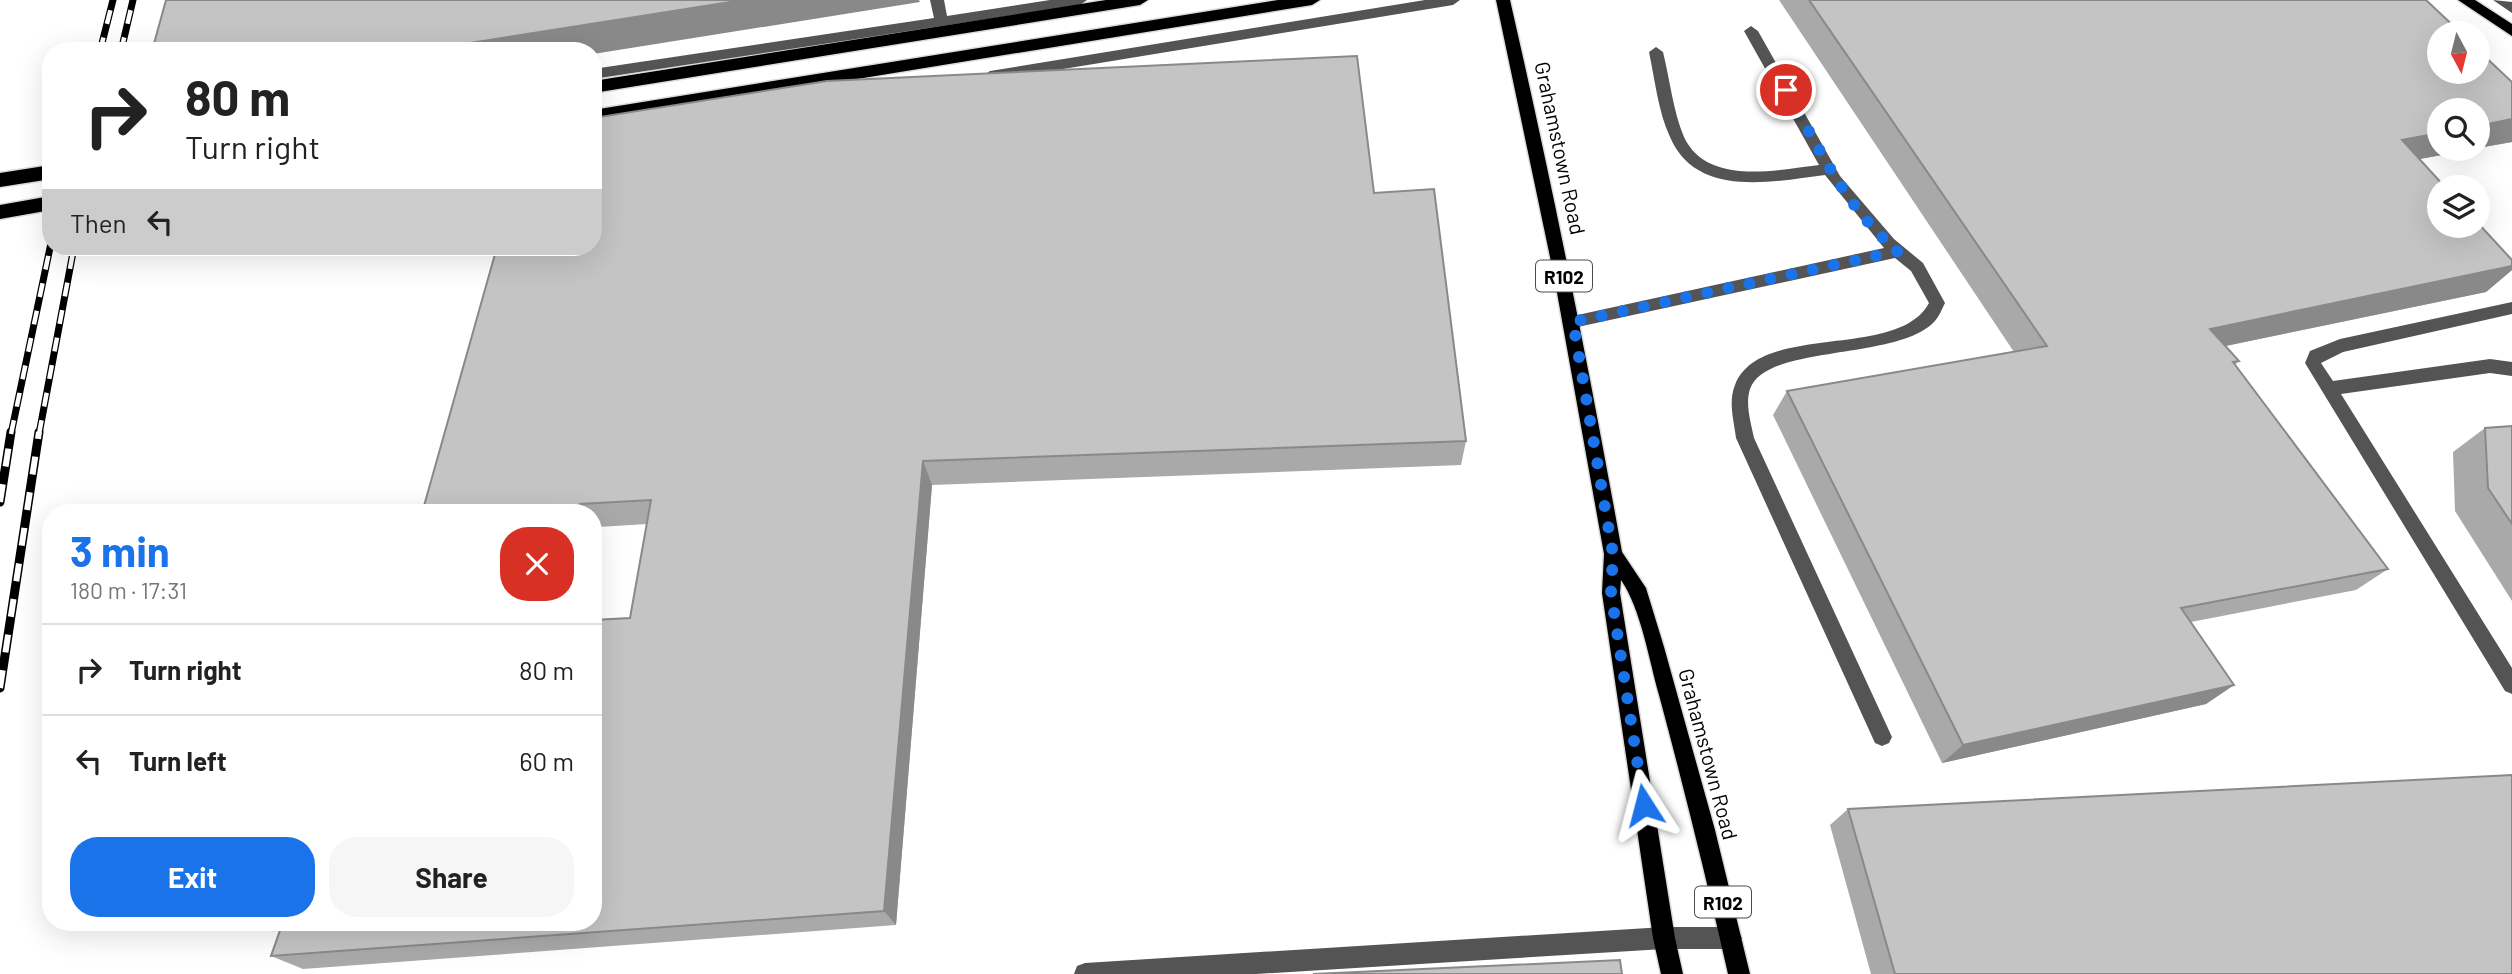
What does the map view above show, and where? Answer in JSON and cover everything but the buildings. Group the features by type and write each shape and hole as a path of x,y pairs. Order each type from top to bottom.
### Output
{"highway":[{"path":"602,86 1140,0"},
{"path":"602,115 1312,0"},
{"path":"0,180 42,173"},
{"path":"0,212 42,205"}],"main road":[{"name":"Grahamstown Road","path":"1503,0 1573,322 1613,554 1611,593 1664,938 1672,974"},
{"path":"2465,0 2512,31"},
{"name":"Grahamstown Road","path":"1613,554 1637,588 1705,830 1739,974"}],"lane":[{"path":"937,0 941,20"},
{"path":"975,78 1453,0"},
{"path":"2500,0 2512,8"},
{"path":"602,73 1070,1"},
{"path":"1751,31 1829,169 1862,215 1917,267 1937,303 1928,317 1910,330 1886,338 1769,362 1755,370 1743,384 1740,405 1745,438 1882,737"},
{"path":"1656,52 1678,139 1689,157 1704,170 1732,176 1829,169"},
{"path":"1573,322 1898,251"},
{"path":"2512,308 2340,346 2316,356 2312,363 2512,685"},
{"path":"2328,389 2490,366 2512,369"},
{"path":"1085,974 1664,938 1731,938"}],"railway":[{"path":"102,42 113,0"},
{"path":"123,42 133,0"},
{"path":"11,434 48,256"},
{"path":"39,434 72,256"},
{"path":"0,502 11,432"},
{"path":"0,688 39,432"}],"route":[{"path":"1644,805 1611,593 1613,554 1573,322 1898,251 1862,215 1835,180 1786,90"}]}
